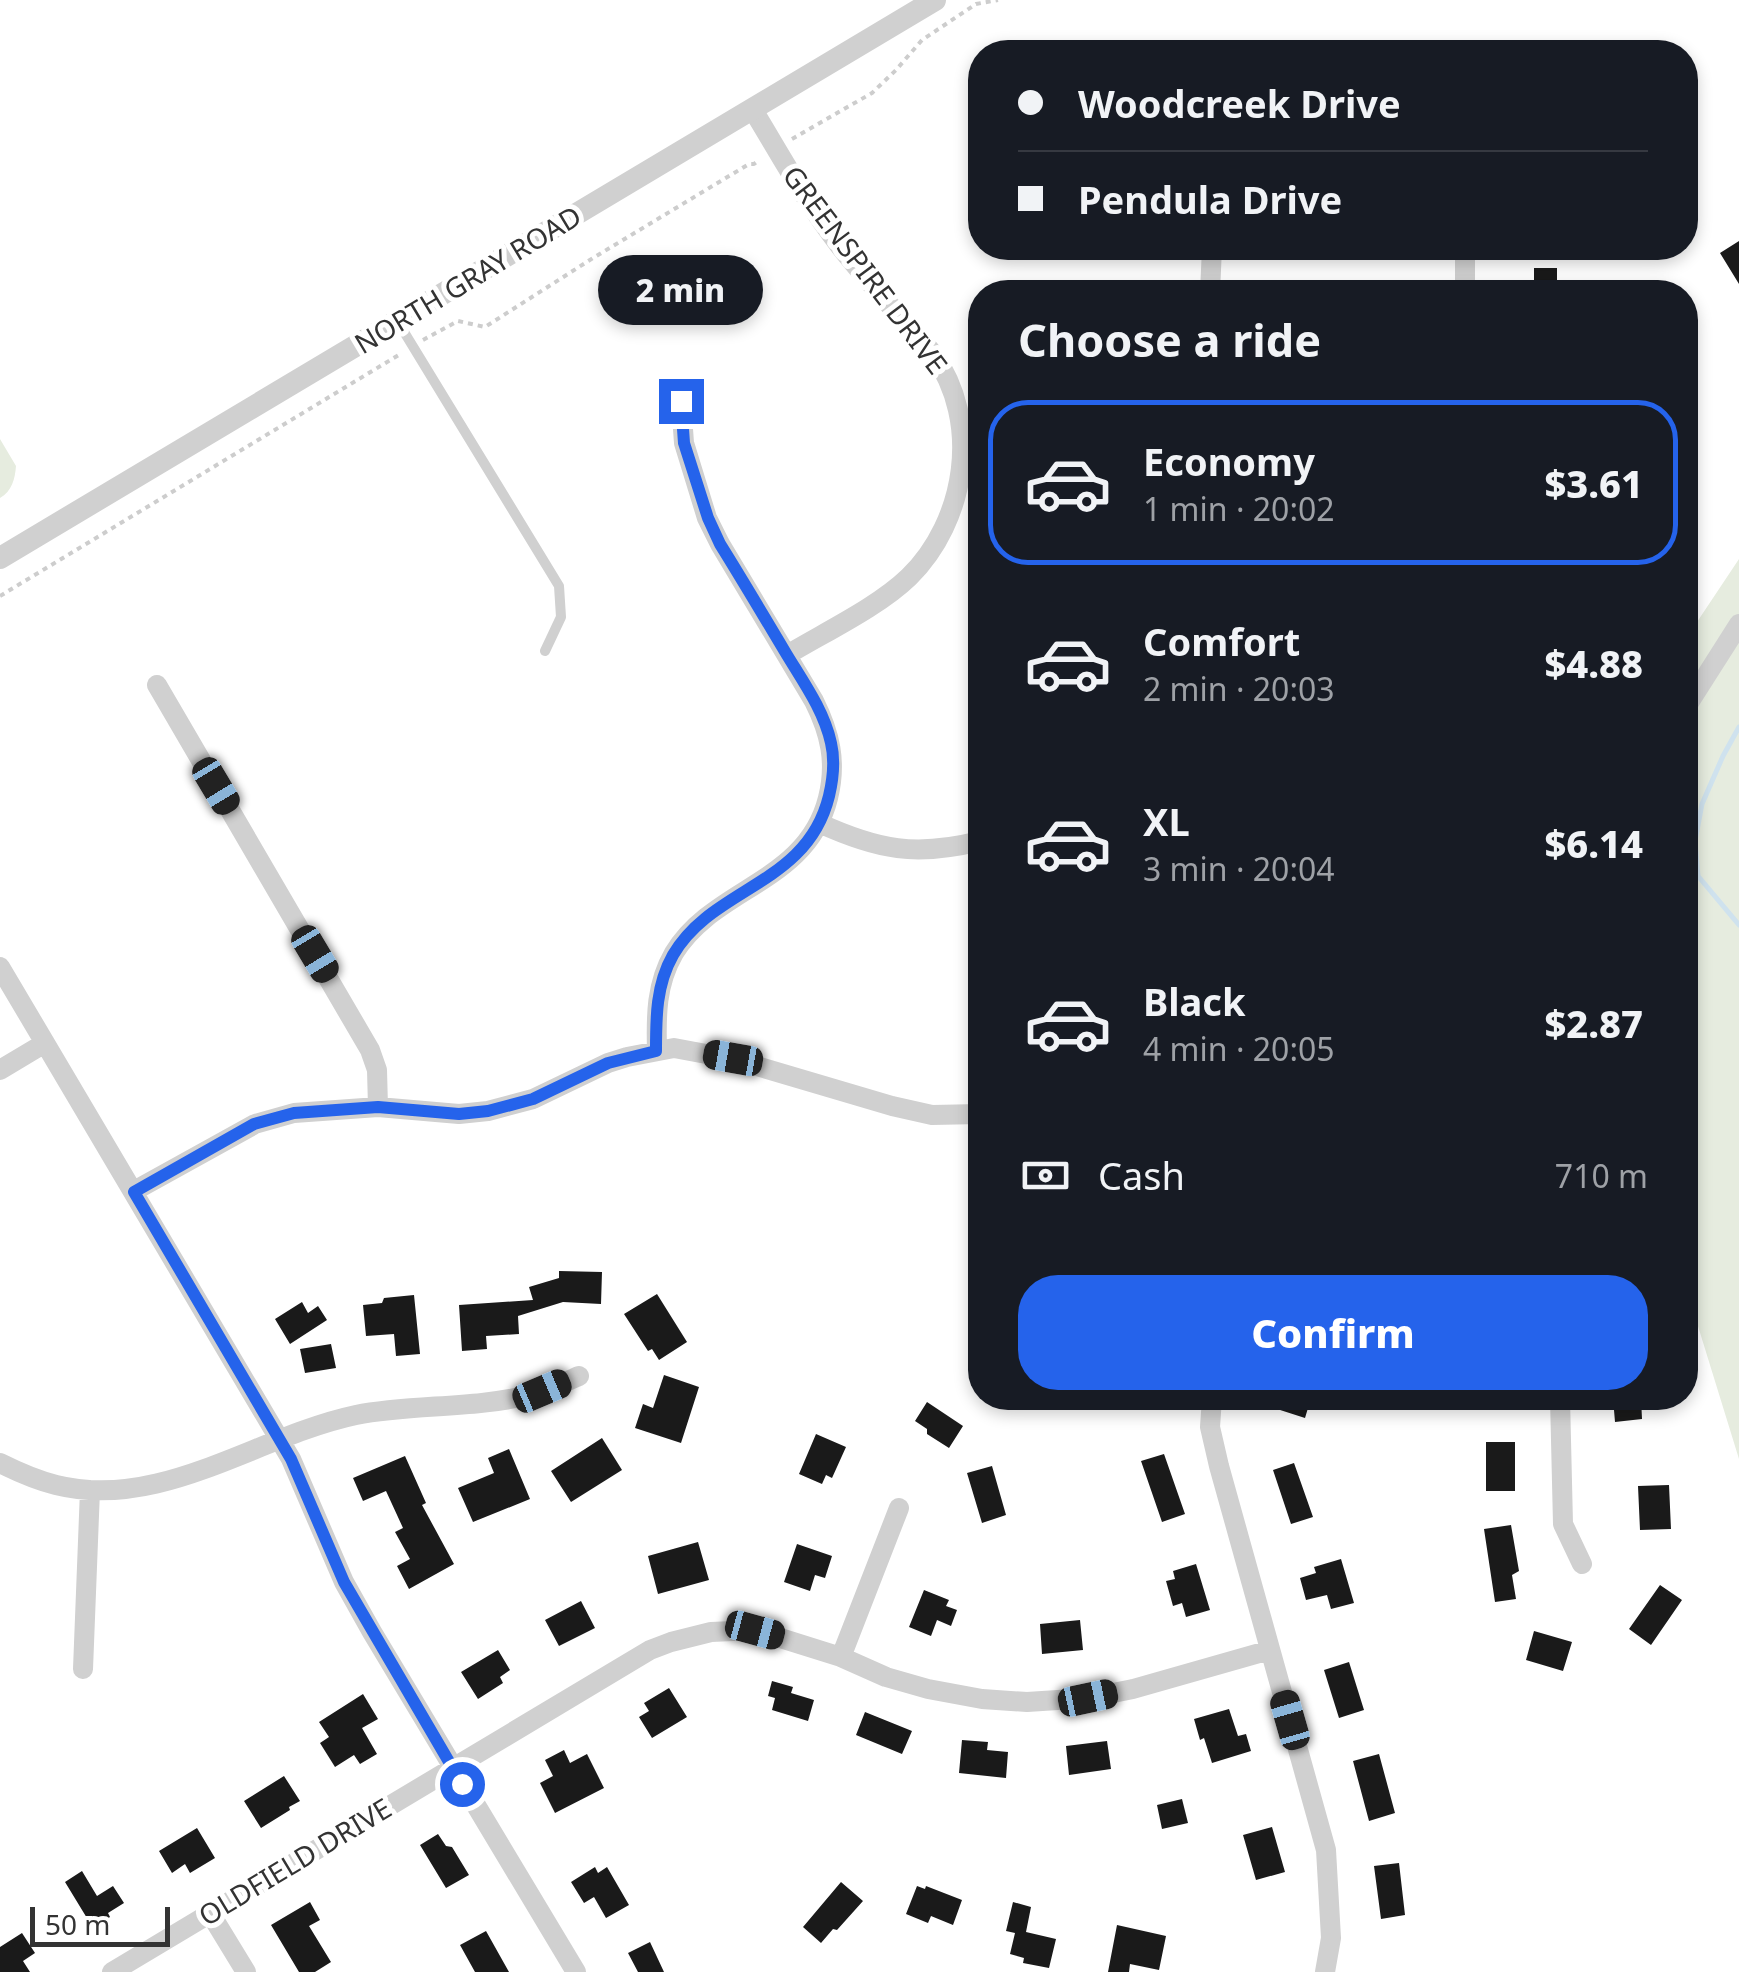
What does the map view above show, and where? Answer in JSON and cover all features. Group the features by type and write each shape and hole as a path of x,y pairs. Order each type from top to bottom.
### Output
{"street":[{"name":"NORTH GRAY ROAD","path":"0,558 935,0"},
{"name":"GREENSPIRE DRIVE","path":"754,110 829,232 934,356 950,386 962,438 962,464 952,511 943,534 927,556 908,578 880,599 787,655"},
{"path":"656,1051 656,1005 662,978 673,955 696,924 787,864 802,849 819,823 832,783 831,743 814,701 708,518 684,443 681,401"},
{"path":"1698,689 1739,624"},
{"path":"156,685 370,1050 377,1070 378,1107"},
{"path":"819,823 860,841 891,848 925,850 968,845"},
{"path":"0,967 291,1459 344,1582 576,1972"},
{"path":"0,1070 45,1043"},
{"path":"134,1192 254,1124 294,1113 378,1107 459,1114 509,1107 608,1063 674,1048 733,1058 892,1106 932,1115 968,1114"},
{"path":"0,1462 28,1477 60,1486 113,1491 183,1476 279,1439 354,1416 531,1395 579,1376"},
{"path":"1211,1410 1210,1427 1219,1466 1326,1850 1331,1938 1325,1972"},
{"path":"1560,1410 1563,1524 1582,1564"},
{"path":"84,1669 90,1490"},
{"path":"841,1656 899,1508"},
{"name":"OLDFIELD DRIVE","path":"112,1972 650,1650 671,1642 711,1632 755,1630 841,1656 886,1677 928,1689 1028,1702 1104,1695 1270,1650"},
{"path":"210,1913 246,1972"}],"lane":[{"path":"398,321 558,586 562,618 546,651"}],"path":[{"path":"0,596 458,320 485,327 695,196 872,93 922,40 976,4 998,0"}],"shaded area":[{"path":"0,439 16,466 12,484 0,498"},
{"path":"1739,559 1739,1459 1698,1326 1698,620"}],"building":[{"path":"1739,241 1739,284 1720,253"},
{"path":"1534,268 1557,268 1557,280 1534,280"},
{"path":"559,1271 602,1272 601,1304 563,1302 518,1316 519,1334 486,1336 487,1349 462,1351 459,1305 533,1300 529,1287 559,1278"},
{"path":"657,1294 687,1342 659,1360 652,1349 648,1351 624,1314"},
{"path":"414,1295 420,1354 396,1356 394,1334 366,1336 363,1305"},
{"path":"302,1302 308,1313 318,1306 327,1320 290,1344 275,1319"},
{"path":"331,1344 336,1368 305,1373 300,1349"},
{"path":"664,1375 699,1387 681,1443 635,1428 643,1404 653,1408"},
{"path":"927,1402 963,1426 949,1448 915,1421"},
{"path":"1280,1410 1307,1410 1305,1418"},
{"path":"1614,1410 1642,1410 1642,1419 1615,1422"},
{"path":"816,1434 846,1447 832,1478 826,1475 822,1484 799,1474"},
{"path":"602,1438 622,1470 571,1502 551,1471"},
{"path":"1486,1442 1515,1442 1515,1491 1486,1491"},
{"path":"509,1449 530,1499 473,1522 458,1488 494,1473 488,1458"},
{"path":"1164,1454 1185,1514 1162,1522 1141,1461"},
{"path":"405,1456 426,1503 422,1505 454,1564 409,1589 397,1566 410,1559 395,1532 403,1528 386,1491 363,1501 353,1478"},
{"path":"1294,1463 1313,1517 1291,1524 1273,1470"},
{"path":"992,1466 1006,1515 982,1523 967,1473"},
{"path":"1669,1485 1671,1529 1640,1530 1638,1486"},
{"path":"1511,1525 1519,1571 1512,1575 1516,1599 1495,1602 1484,1529"},
{"path":"698,1542 709,1580 658,1594 648,1556"},
{"path":"797,1544 832,1556 825,1578 815,1575 810,1591 784,1582"},
{"path":"1341,1559 1354,1603 1331,1609 1327,1595 1306,1600 1300,1578 1316,1573 1314,1567"},
{"path":"1196,1564 1210,1610 1186,1617 1182,1603 1173,1606 1166,1581 1175,1579 1173,1571"},
{"path":"1660,1585 1682,1600 1651,1645 1629,1629"},
{"path":"924,1590 949,1600 946,1606 957,1610 951,1626 937,1620 931,1636 909,1627"},
{"path":"581,1601 595,1628 559,1646 545,1620"},
{"path":"1080,1620 1083,1650 1042,1654 1040,1624"},
{"path":"1534,1631 1572,1642 1563,1671 1526,1660"},
{"path":"498,1650 510,1670 500,1677 503,1683 478,1699 461,1672"},
{"path":"1349,1662 1364,1710 1339,1718 1324,1670"},
{"path":"772,1681 793,1687 791,1693 814,1700 808,1721 772,1710 775,1698 768,1696"},
{"path":"669,1688 687,1717 652,1738 639,1717 649,1711 644,1703"},
{"path":"363,1694 378,1719 362,1728 377,1754 360,1764 354,1755 335,1767 320,1743 329,1737 319,1722"},
{"path":"1229,1709 1238,1736 1246,1734 1251,1751 1212,1763 1194,1719"},
{"path":"865,1712 912,1731 902,1754 856,1735"},
{"path":"962,1740 988,1742 987,1750 1008,1752 1006,1778 959,1773"},
{"path":"1107,1741 1111,1769 1069,1775 1066,1746"},
{"path":"564,1750 570,1763 587,1754 604,1788 555,1813 540,1783 553,1776 545,1760"},
{"path":"1379,1754 1395,1813 1369,1821 1353,1761"},
{"path":"284,1776 300,1801 261,1828 244,1801"},
{"path":"1182,1799 1188,1823 1162,1829 1157,1805"},
{"path":"1272,1827 1285,1872 1256,1880 1243,1835"},
{"path":"197,1828 215,1858 190,1873 185,1864 172,1873 159,1851"},
{"path":"438,1834 446,1846 452,1847 469,1875 446,1888 420,1845"},
{"path":"1399,1863 1405,1915 1381,1919 1374,1866"},
{"path":"595,1867 598,1873 607,1867 629,1905 606,1918 594,1897 584,1903 571,1882"},
{"path":"82,1871 97,1896 113,1886 124,1903 93,1928 65,1882"},
{"path":"841,1882 863,1901 821,1943 803,1927"},
{"path":"917,1886 962,1900 953,1925 931,1916 928,1923 906,1914"},
{"path":"310,1902 320,1920 309,1926 331,1962 315,1972 299,1972 271,1925"},
{"path":"1013,1902 1031,1907 1026,1932 1056,1939 1049,1968 1023,1963 1024,1958 1010,1954 1015,1933 1006,1931"},
{"path":"1117,1925 1166,1936 1159,1970 1130,1964 1129,1972 1108,1972"},
{"path":"486,1931 509,1972 475,1972 460,1945"},
{"path":"22,1933 35,1953 23,1961 30,1972 0,1972 0,1947"},
{"path":"650,1942 664,1972 638,1972 628,1953"}],"waterway":[{"path":"1698,825 1702,804 1739,727"},
{"path":"1698,876 1739,925"}],"route":[{"path":"462,1784 344,1582 291,1459 134,1192 254,1124 294,1113 378,1107 459,1114 488,1111 533,1099 627,1056 656,1051 656,1005 662,978 684,939 696,924 787,864 814,832 832,783 831,743 814,701 708,518 684,443 681,401"}]}
